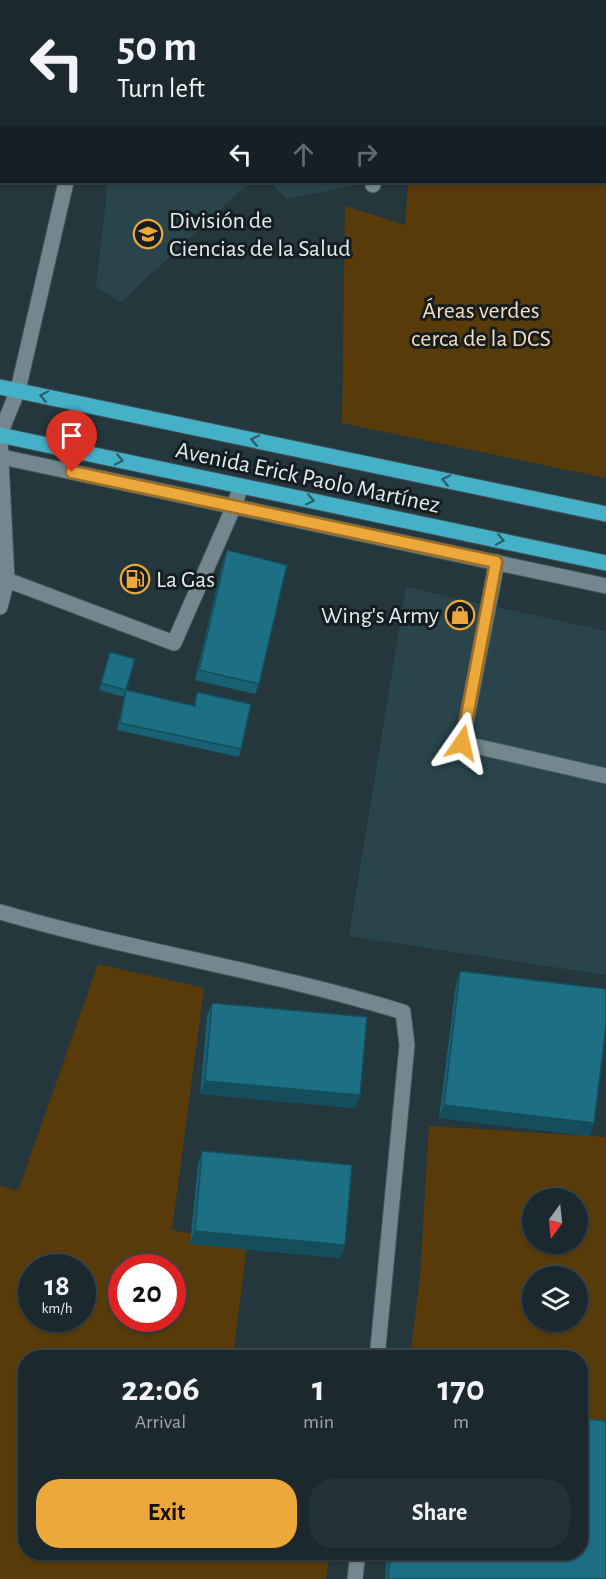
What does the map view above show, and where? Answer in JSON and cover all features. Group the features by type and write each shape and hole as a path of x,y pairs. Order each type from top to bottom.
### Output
{"main road":[{"name":"Avenida Erick Paolo Martínez","path":"0,387 606,514"},
{"name":"Avenida Erick Paolo Martínez","path":"0,436 606,563"}],"street":[{"path":"0,607 7,580 0,436 18,390 66,183"},
{"path":"2,457 606,586"},
{"path":"7,580 174,643 241,486"},
{"path":"316,524 338,506"},
{"path":"496,562 462,743 606,776"},
{"path":"0,912 73,933 339,992 402,1012 407,1045 378,1350"},
{"path":"355,1579 357,1560"}],"shaded area":[{"name":"División de Ciencias de la Salud","path":"108,183 249,183 121,302 96,287"},
{"name":"División de Ciencias de la Salud","path":"271,183 354,183 355,185 287,199"},
{"path":"406,587 606,631 606,975 349,936"}],"green space":[{"name":"Áreas verdes cerca de la DCS","path":"408,183 606,183 606,478 342,423 345,206 405,225"},
{"path":"98,964 204,988 172,1230 247,1244 234,1350 18,1350 18,1560 329,1560 326,1579 0,1579 0,1186 18,1191"},
{"path":"429,1126 606,1137 606,1434 588,1433 588,1350 411,1350 420,1278"}],"building":[{"path":"227,550 287,565 259,684 199,670"},
{"path":"110,652 135,659 126,690 101,683"},
{"path":"126,690 195,706 197,692 251,704 241,749 120,723"},
{"path":"460,971 606,989 606,1026 594,1123 444,1105"},
{"path":"212,1003 367,1017 360,1095 205,1081"},
{"path":"202,1151 352,1165 345,1245 195,1231"},
{"path":"588,1419 606,1421 606,1579 388,1579 390,1560 588,1560"}],"place":[{"name":"División de Ciencias de la Salud","path":"148,234"},
{"name":"La Gas","path":"135,579"},
{"name":"Wing's Army","path":"460,615"}],"route":[{"path":"72,472 496,562 462,743"}]}
